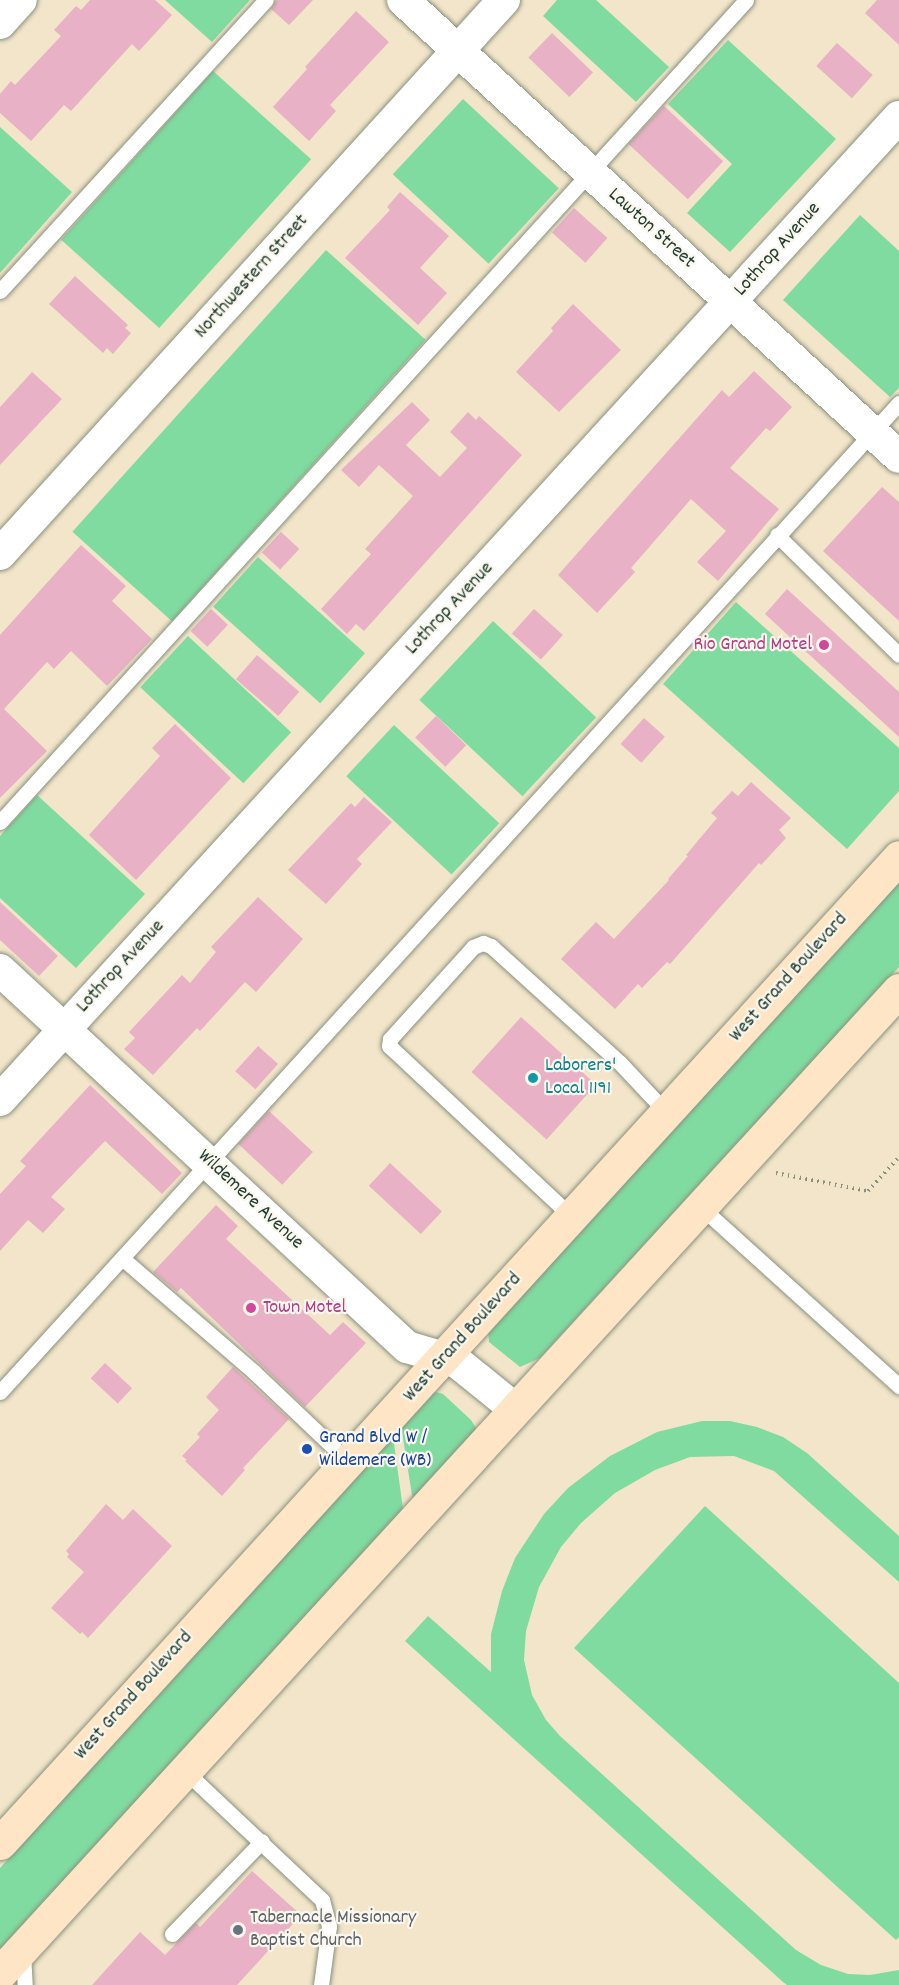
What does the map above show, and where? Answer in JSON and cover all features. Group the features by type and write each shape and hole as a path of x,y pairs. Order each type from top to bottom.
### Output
{"main road":[{"name":"West Grand Boulevard","path":"0,1843 445,1358 899,857"},
{"path":"0,1973 514,1408 702,1208 899,990"}],"street":[{"path":"0,23 21,0"},
{"name":"Lawton Street","path":"403,0 899,457"},
{"name":"Northwestern Street","path":"0,554 504,0"},
{"name":"Lothrop Avenue","path":"0,1100 899,117"},
{"name":"Wildemere Avenue","path":"0,970 210,1162 407,1347 458,1362 514,1408"}],"lane":[{"path":"0,291 266,0"},
{"path":"0,822 746,0"},
{"path":"0,1392 899,403"},
{"path":"777,535 899,655"},
{"path":"572,1217 389,1046 390,1039 473,947 483,943 491,946 620,1063 667,1113"},
{"path":"702,1208 899,1386"},
{"path":"122,1258 254,1372 349,1462"},
{"path":"184,1770 262,1841 322,1900 329,1926 321,1985"},
{"path":"172,1934 262,1841"},
{"path":"23,1947 25,1985"}],"path":[{"path":"776,1173 868,1191 899,1157"}],"green space":[{"path":"165,0 250,0 212,42"},
{"path":"557,0 596,0 669,67 636,102 543,16"},
{"path":"728,40 836,139 730,252 687,213 732,164 668,104"},
{"path":"213,71 311,159 159,328 61,240"},
{"path":"463,99 559,188 489,264 393,174"},
{"path":"0,127 72,192 0,273"},
{"path":"860,215 899,251 899,388 890,397 783,300"},
{"path":"326,250 426,340 172,621 72,532"},
{"path":"258,557 365,653 320,703 213,607"},
{"path":"736,602 899,748 899,791 847,849 663,684"},
{"path":"493,621 596,717 522,796 419,700"},
{"path":"188,636 291,732 243,783 140,687"},
{"path":"394,725 499,823 452,874 346,776"},
{"path":"37,795 145,894 76,968 0,898 0,836"},
{"path":"899,881 899,967 540,1358 520,1367 489,1342 488,1329"},
{"path":"436,1392 443,1394 471,1420 476,1428 475,1434 413,1502 401,1425 430,1394"},
{"path":"702,1421 730,1421 757,1427 783,1437 807,1453 899,1536 899,1582 774,1471 734,1456 690,1457 655,1470 615,1493 581,1523 561,1547 539,1587 526,1631 524,1660 532,1695 546,1720 560,1736 796,1950 821,1965 848,1974 870,1975 899,1970 899,1985 787,1985 405,1641 428,1616 491,1672 491,1634 502,1591 515,1558 544,1514 568,1488 610,1456 657,1432"},
{"path":"393,1436 403,1509 0,1951 0,1868"},
{"path":"705,1506 899,1683 899,1937 896,1940 574,1648"}],"building":[{"path":"90,0 155,0 172,15 139,51 132,44 71,111 64,105 31,141 0,113 0,94 11,81 15,85 61,36 54,30 76,6 81,10"},
{"path":"276,0 313,0 289,25 271,9"},
{"path":"877,0 899,0 899,45 865,13"},
{"path":"356,11 389,42 330,105 336,111 309,141 273,107 307,69 305,67"},
{"path":"552,33 593,73 569,97 528,57"},
{"path":"837,43 873,75 852,98 816,66"},
{"path":"664,106 723,161 688,199 629,144"},
{"path":"400,192 449,236 420,268 447,293 418,325 345,258 390,210 387,207"},
{"path":"574,208 607,238 585,263 552,233"},
{"path":"75,276 128,325 125,328 131,333 113,354 107,348 103,353 49,304"},
{"path":"573,304 621,350 559,412 516,372 553,331 551,328"},
{"path":"754,371 792,407 770,431 766,428 730,468 779,509 718,581 697,562 726,531 691,499 631,568 635,572 597,613 558,575 722,390 729,397"},
{"path":"32,372 62,399 0,465 0,407"},
{"path":"412,402 430,420 406,445 440,477 467,448 450,432 468,412 476,420 479,416 522,455 364,631 356,624 347,634 321,609 371,554 365,549 413,496 379,465 359,487 341,470"},
{"path":"882,487 899,502 899,621 823,551"},
{"path":"281,532 299,549 280,570 262,552"},
{"path":"81,545 126,586 112,601 152,639 107,686 71,651 54,669 47,662 4,709 47,751 0,798 0,635"},
{"name":"Rio Grand Motel","path":"787,589 899,692 899,737 765,614"},
{"path":"211,609 228,625 207,647 191,631"},
{"path":"534,609 563,635 541,660 512,634"},
{"path":"257,655 299,692 278,716 236,679"},
{"path":"436,716 466,745 445,767 415,738"},
{"path":"644,718 665,737 641,763 621,744"},
{"path":"175,724 231,778 136,880 89,835 160,756 152,748"},
{"path":"751,782 791,818 779,830 786,838 761,865 759,863 670,964 667,962 642,988 638,984 615,1009 561,959 596,922 614,939 688,856 686,855 717,818 711,813 732,791 738,796"},
{"path":"364,797 392,822 357,859 362,864 326,904 288,870 351,803 355,807"},
{"path":"258,897 303,939 256,992 245,982 200,1031 197,1028 153,1075 124,1049 135,1038 129,1032 182,975 190,983 216,952 211,947"},
{"path":"0,902 58,956 39,976 0,940"},
{"name":"Laborers' Local 1191","path":"521,1017 596,1085 547,1140 471,1072"},
{"path":"258,1046 278,1064 255,1089 235,1071"},
{"path":"90,1085 182,1173 162,1194 105,1141 51,1197 65,1209 43,1233 28,1220 0,1251 0,1194 26,1166 20,1161"},
{"path":"269,1111 313,1152 282,1185 238,1144"},
{"path":"390,1163 442,1211 421,1234 369,1186"},
{"name":"Town Motel","path":"216,1205 238,1226 226,1239 330,1335 343,1322 366,1343 305,1407 181,1288 177,1292 153,1272"},
{"path":"105,1363 132,1388 118,1404 91,1378"},
{"path":"233,1367 289,1419 243,1468 245,1470 222,1496 182,1456 200,1437 197,1434 219,1410 206,1397"},
{"path":"106,1504 123,1520 133,1509 172,1546 88,1638 82,1632 80,1634 51,1608 84,1572 67,1557 69,1554 66,1551"},
{"name":"Tabernacle Missionary Baptist Church","path":"252,1871 301,1915 237,1985 92,1985 140,1932 165,1955 196,1923 200,1927"}],"place":[{"name":"Rio Grand Motel","path":"824,645"},
{"name":"Laborers' Local 1191","path":"533,1078"},
{"name":"Town Motel","path":"251,1308"},
{"name":"Grand Blvd W / Wildemere (WB)","path":"307,1449"},
{"name":"Tabernacle Missionary Baptist Church","path":"238,1930"}]}
